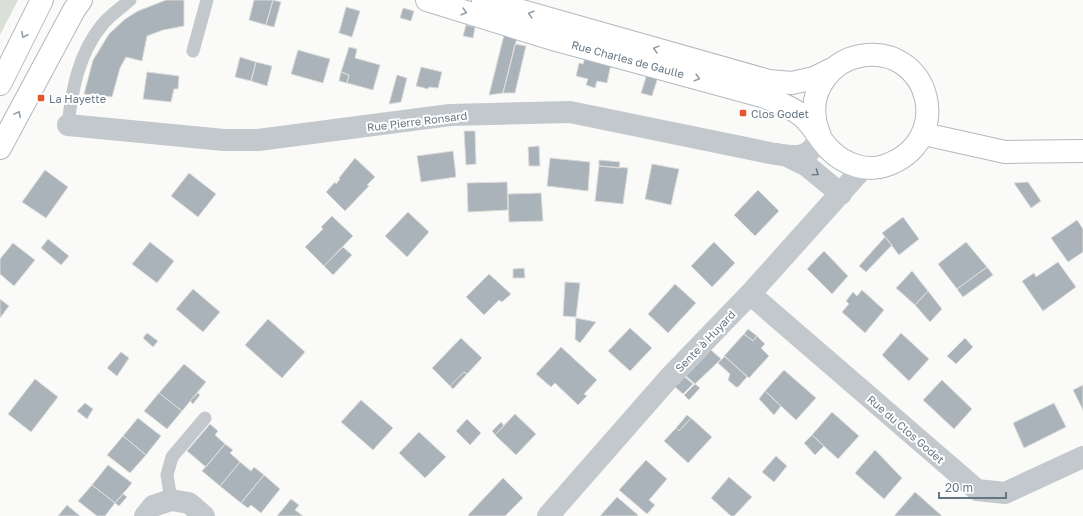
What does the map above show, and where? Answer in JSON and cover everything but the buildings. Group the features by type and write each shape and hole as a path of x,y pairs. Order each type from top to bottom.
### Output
{"street":[{"path":"0,84 42,0"},
{"path":"0,148 74,10 81,0"},
{"name":"Rue Charles de Gaulle","path":"427,0 556,40 765,96 783,104 802,116 820,136"},
{"name":"Rue Charles de Gaulle","path":"494,1 562,24 769,81 792,83 814,78 835,67"},
{"path":"870,54 889,57 905,65 918,79 926,97 928,115 924,134 914,149 899,161 882,167 863,168 846,162 831,151 820,136 814,118 815,99 822,81 835,67 851,58 870,54"},
{"name":"Rue Pierre Ronsard","path":"68,125 224,140 258,140 450,116 570,112 798,157 808,153 816,145 820,136"},
{"path":"924,134 1005,152 1083,151"},
{"name":"Rue Pierre Ronsard","path":"787,156 807,166 841,194"},
{"name":"Sente à Huyard","path":"548,516 669,378 750,294 863,168"},
{"name":"Rue du Clos Godet","path":"750,294 977,490 1005,493 1083,457"},
{"path":"145,516 153,506 171,500 189,504 204,516"}],"lane":[{"path":"68,125 71,98 81,58 103,24 130,0"},
{"path":"193,51 207,0"},
{"path":"171,500 167,475 172,457 205,418"}],"shaded area":[{"path":"0,0 18,0 0,35"}],"place":[{"name":"La Hayette","path":"41,98"},
{"name":"Clos Godet","path":"743,113"}]}
